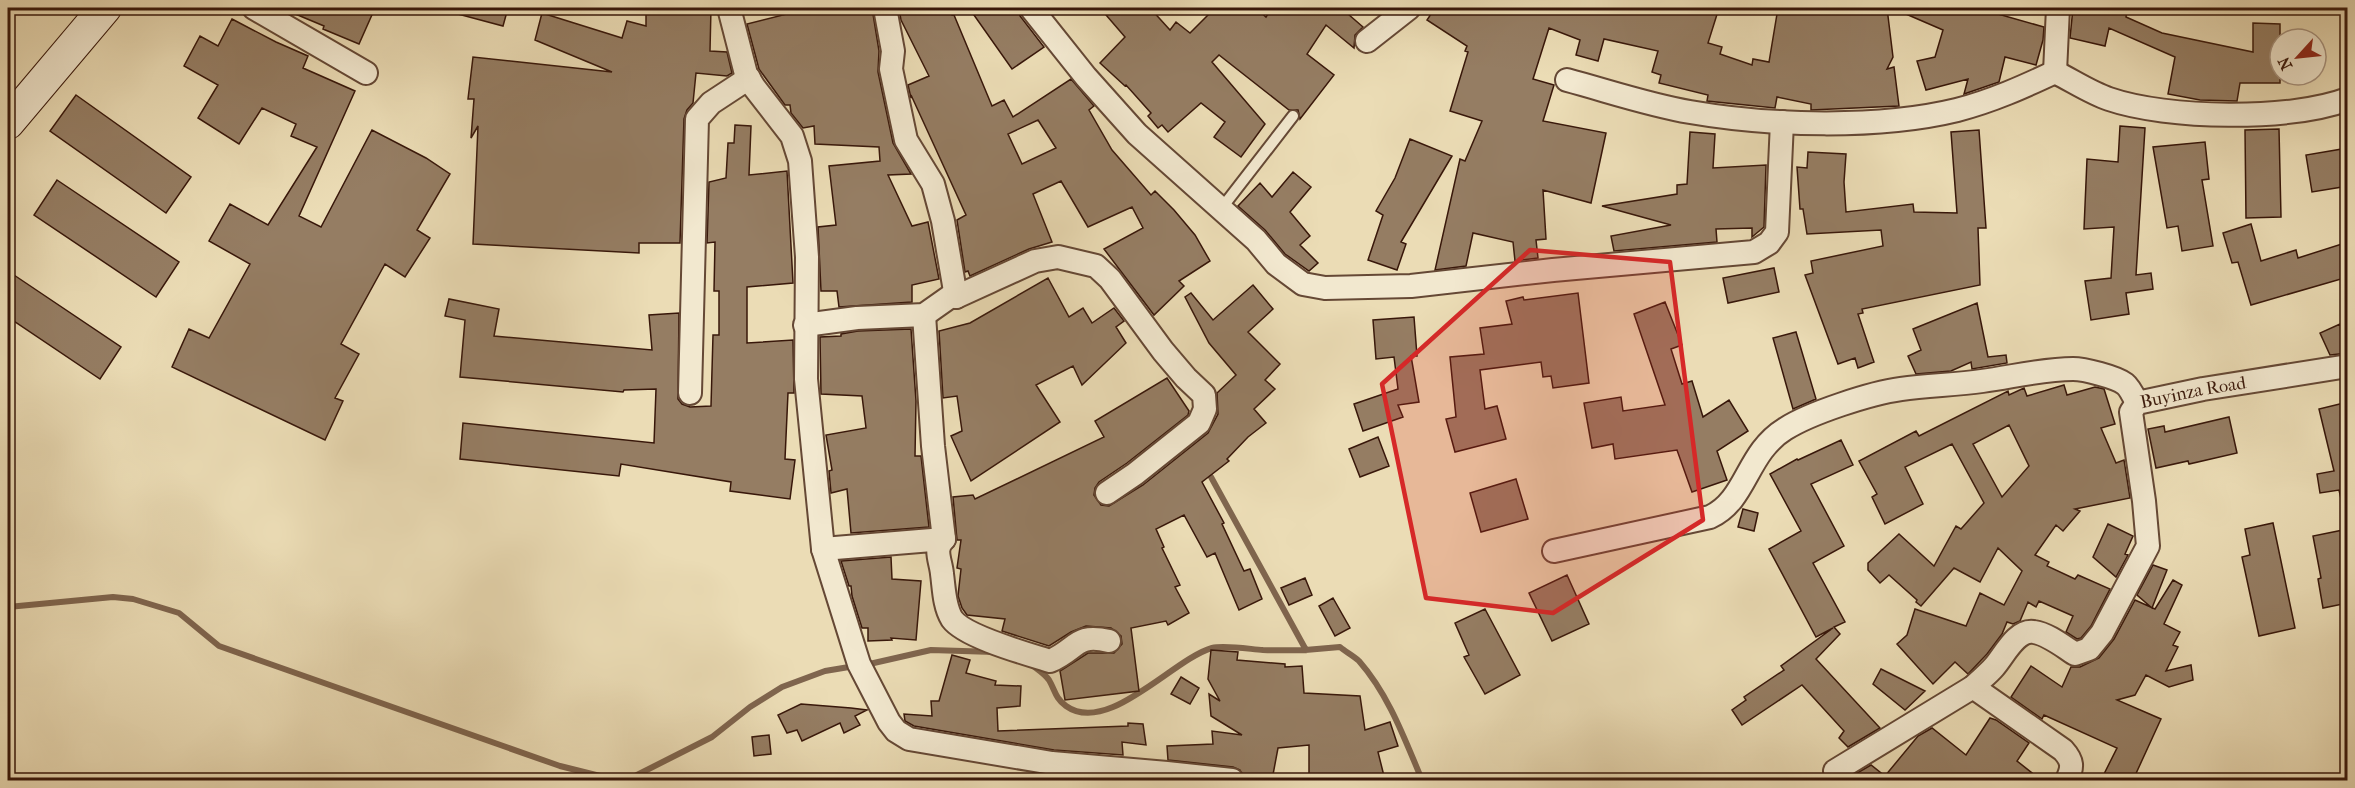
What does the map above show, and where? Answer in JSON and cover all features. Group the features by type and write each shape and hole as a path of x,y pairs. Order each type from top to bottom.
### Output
{"street":[{"path":"254,8 366,74"},
{"path":"729,8 749,78 792,136 798,150 804,197 807,256 805,325 809,418 823,549 856,654 889,722 901,736 1050,772 1227,780"},
{"path":"885,8 893,51 891,69 906,140 933,184 943,221 956,297"},
{"path":"1031,8 1137,134 1256,240 1275,264 1303,284 1325,288 1411,286 1553,270 1754,252 1769,243 1777,232 1782,122"},
{"path":"1368,41 1409,8"},
{"path":"2055,72 2058,8"},
{"path":"8,123 93,10"},
{"path":"1567,80 1690,112 1782,122 1831,123 1924,117 1989,100 2055,72 2108,99 2163,110 2242,116 2318,107 2348,99"},
{"path":"690,393 697,119 711,103 749,78"},
{"path":"805,325 857,318 924,315 951,296 956,297 1035,261 1058,257 1096,266 1110,279 1163,351 1204,395 1205,408 1199,423 1135,474 1107,493"},
{"path":"924,315 933,446 944,539"},
{"name":"Buyinza Road","path":"1973,687 1992,669 2016,639 2024,634 2033,631 2041,634 2076,654 2089,649 2102,633 2145,556 2149,537 2131,412 2137,403 2203,389 2348,366"},
{"path":"1554,551 1710,517 1727,506 1756,456 1766,443 1785,429 1837,407 1900,389 1961,384 2074,369 2107,376 2125,384 2137,403"},
{"path":"823,549 944,539"},
{"path":"944,539 939,543 938,553 946,602 954,621 962,627 1006,647 1050,661 1066,653 1081,640 1094,638 1109,641"},
{"path":"1835,771 1973,687 2063,750 2069,757 2072,768 2067,780"}],"lane":[{"path":"1221,209 1293,116"}],"highlighted area":[{"path":"1530,250 1670,262 1703,520 1553,613 1426,598 1382,384"}],"building":[{"path":"281,8 375,8 359,44"},
{"path":"455,8 508,8 503,26 454,13"},
{"path":"646,8 711,8 710,51 727,52 732,73 727,76 696,73 693,103 684,119 680,243 639,243 639,253 473,244 478,126 471,138 474,99 468,99 473,57 612,72 535,40 542,13 622,38 627,21 646,26"},
{"path":"803,8 872,8 879,51 878,72 893,143 911,174 888,175 912,226 928,222 939,279 912,285 912,302 839,307 837,291 821,291 818,227 836,225 829,166 880,161 879,147 815,144 814,126 803,128 791,113 790,105 785,105 759,69 747,24 803,10"},
{"path":"899,8 948,8 954,15 992,106 1004,100 1013,117 1071,79 1094,106 1089,110 1112,150 1151,195 1155,191 1174,210 1195,235 1210,261 1179,281 1184,286 1154,315 1104,249 1143,228 1132,207 1088,227 1061,181 1033,194 1052,242 1029,249 970,276 968,271 965,272 957,220 966,215 911,95 911,98 908,85 929,76 901,20","holes":["1038,120 1056,148 1022,164 1008,134"]},
{"path":"969,8 1017,8 1020,16 1044,47 1012,69"},
{"path":"1100,8 1150,8 1170,30 1176,22 1190,33 1215,8 1256,8 1266,17 1272,8 1341,8 1363,27 1355,35 1354,48 1326,25 1307,54 1334,75 1300,119 1298,110 1289,110 1219,55 1212,62 1265,124 1241,157 1214,137 1225,122 1201,103 1168,132 1162,125 1158,128 1148,116 1151,113 1126,85 1100,63 1125,37"},
{"path":"1435,8 1719,8 1708,43 1722,47 1720,54 1752,65 1753,59 1769,62 1778,8 1887,8 1893,57 1887,69 1894,67 1899,106 1811,110 1811,104 1777,97 1775,108 1707,101 1708,95 1659,83 1661,75 1652,72 1658,51 1604,39 1598,61 1576,55 1580,40 1549,28 1533,79 1554,85 1543,121 1606,133 1591,203 1543,190 1546,239 1536,240 1538,258 1515,261 1513,242 1473,233 1466,266 1435,270 1460,159 1465,161 1482,121 1450,111 1468,52 1465,51 1467,46 1427,20"},
{"path":"1892,8 1977,8 2044,27 2036,65 2005,57 1999,82 1964,94 1968,79 1926,90 1917,61 1935,57 1943,30"},
{"path":"2073,8 2101,12 2101,8 2127,8 2126,17 2162,33 2253,52 2253,23 2280,24 2280,27 2268,27 2268,83 2240,83 2237,101 2200,100 2168,94 2175,57 2109,28 2105,46 2070,38"},
{"path":"232,19 308,56 303,68 355,91 299,216 321,227 372,130 426,158 450,174 417,230 430,238 405,277 385,264 341,344 359,354 335,398 343,401 325,440 172,367 189,329 209,338 250,264 209,241 230,204 268,225 317,147 291,136 296,124 262,108 239,144 198,118 218,85 184,66 200,36 218,46"},
{"path":"76,95 191,177 166,213 50,131"},
{"path":"735,125 751,126 749,175 787,171 793,283 747,287 747,343 793,340 794,393 788,393 785,459 795,460 790,499 730,491 731,482 621,464 619,476 460,459 463,423 654,443 656,389 624,390 623,392 460,377 465,320 445,316 449,299 499,309 494,336 652,350 649,315 679,313 678,399 682,404 690,407 711,406 713,335 719,335 719,291 714,291 715,242 707,243 709,182 726,178 728,143 734,143"},
{"path":"2120,126 2145,128 2136,275 2151,273 2153,289 2126,293 2129,314 2091,320 2085,281 2111,278 2114,227 2084,229 2087,159 2118,162"},
{"path":"2279,129 2281,217 2246,218 2245,130"},
{"path":"1979,130 1986,228 1978,228 1980,285 1862,309 1863,313 1858,314 1874,362 1858,368 1855,358 1838,364 1805,275 1813,273 1811,261 1883,246 1881,230 1807,234 1803,209 1800,209 1797,167 1807,168 1808,152 1846,154 1844,182 1846,212 1913,204 1914,212 1957,213 1951,132"},
{"path":"1690,132 1715,134 1713,168 1766,165 1764,227 1752,237 1752,228 1716,229 1717,242 1614,251 1611,236 1671,225 1602,206 1677,194 1677,185 1687,184"},
{"path":"1410,139 1452,156 1401,242 1406,244 1397,270 1368,260 1383,215 1376,211 1395,178"},
{"path":"2205,142 2209,179 2202,180 2213,246 2182,251 2178,226 2167,228 2153,147"},
{"path":"2348,148 2348,186 2312,192 2306,155"},
{"path":"1293,172 1311,187 1290,212 1310,236 1300,245 1318,263 1309,271 1285,254 1265,230 1238,206 1260,183 1272,197"},
{"path":"57,180 179,262 156,297 34,215"},
{"path":"2251,224 2261,261 2296,250 2298,258 2348,242 2348,277 2251,305 2238,262 2232,263 2223,233"},
{"path":"1774,268 1779,292 1728,303 1723,278"},
{"path":"8,271 121,347 100,379 8,317"},
{"path":"1048,278 1069,317 1083,308 1092,323 1114,308 1124,321 1116,327 1126,343 1082,385 1073,366 1036,385 1060,422 971,481 951,436 962,431 957,396 943,398 939,331 970,323"},
{"path":"1253,285 1273,309 1248,332 1280,364 1265,380 1275,389 1254,409 1266,423 1248,437 1227,459 1229,461 1202,482 1224,523 1222,524 1244,571 1250,569 1262,599 1239,610 1215,553 1207,557 1184,515 1156,529 1164,547 1162,548 1180,585 1175,587 1189,613 1168,625 1166,621 1131,628 1139,691 1065,700 1060,671 1088,653 1114,653 1122,644 1121,636 1111,628 1086,626 1071,632 1049,646 1002,631 1005,619 967,615 958,596 961,569 957,568 961,540 957,540 953,497 973,495 975,499 1104,437 1095,421 1167,378 1189,411 1188,415 1099,482 1094,495 1101,505 1109,506 1143,485 1208,433 1218,414 1217,393 1236,375 1209,343 1185,297 1191,293 1213,320"},
{"path":"1578,293 1589,383 1553,388 1551,376 1543,377 1541,362 1480,370 1485,409 1497,406 1506,439 1455,452 1446,419 1456,417 1450,357 1484,354 1480,328 1512,324 1506,301 1523,297 1524,300"},
{"path":"1665,302 1682,345 1671,349 1682,384 1692,381 1703,417 1729,400 1748,431 1717,451 1727,480 1692,492 1677,450 1615,459 1613,444 1592,448 1584,403 1621,397 1623,411 1665,405 1634,314"},
{"path":"1977,303 1988,357 2006,355 2007,363 1972,369 1971,362 1951,371 1916,374 1908,356 1921,350 1913,329"},
{"path":"1414,317 1417,356 1411,356 1419,402 1398,405 1403,417 1363,431 1354,404 1398,389 1394,357 1376,359 1373,320"},
{"path":"2340,324 2348,339 2348,353 2330,355 2320,333"},
{"path":"911,329 916,401 915,456 921,456 929,527 851,533 847,489 831,493 829,471 832,470 826,435 866,428 862,396 821,394 820,337 841,336 841,334 858,331"},
{"path":"1796,332 1816,399 1793,409 1773,338"},
{"path":"2064,385 2067,395 2095,387 2104,389 2115,424 2101,428 2116,463 2124,460 2130,498 2075,509 2080,511 2063,531 2056,525 2035,555 2049,562 2047,566 2075,579 2078,575 2110,589 2091,626 2081,638 2077,639 2066,632 2073,616 2039,601 2036,607 2028,602 2020,621 2013,624 2007,622 2002,634 1987,654 1968,674 1955,662 1933,684 1897,644 1907,635 1915,609 1966,626 1980,593 2004,605 2022,571 1998,548 1980,582 1954,568 1921,606 1889,575 1880,583 1868,570 1868,563 1899,534 1934,566 1956,526 1961,529 1984,503 1952,444 1905,467 1923,504 1885,524 1872,497 1877,494 1859,461 1916,431 1919,436 2008,391 2009,395 2024,388 2027,396","holes":["2009,425 2029,466 2002,497 1973,444"]},
{"path":"2348,402 2348,498 2341,499 2339,490 2320,493 2317,474 2334,471 2319,409"},
{"path":"2229,417 2237,453 2189,464 2188,461 2156,468 2148,429 2164,426 2165,432"},
{"path":"1378,437 1389,466 1360,477 1349,449"},
{"path":"1841,440 1853,465 1811,484 1844,546 1813,563 1845,622 1834,627 1840,634 1816,659 1880,728 1848,747 1839,738 1844,731 1802,685 1742,725 1732,710 1746,700 1744,697 1784,670 1781,666 1833,628 1816,637 1769,549 1801,531 1770,474 1797,459"},
{"path":"1516,479 1528,519 1481,532 1470,493"},
{"path":"1743,509 1758,513 1754,531 1738,527"},
{"path":"2273,523 2295,628 2259,636 2242,557 2250,555 2245,529"},
{"path":"2108,524 2133,536 2125,554 2128,555 2116,577 2093,557"},
{"path":"2348,529 2348,603 2323,608 2318,579 2321,578 2313,536"},
{"path":"891,557 892,579 921,581 916,640 891,638 892,640 868,641 868,628 862,628 851,586 849,586 841,561"},
{"path":"2153,565 2167,570 2152,608 2137,595"},
{"path":"1567,575 1589,624 1552,641 1529,593"},
{"path":"1305,578 1312,595 1289,605 1281,588"},
{"path":"2173,580 2182,585 2164,624 2180,632 2173,645 2178,647 2166,671 2191,665 2193,680 2169,687 2146,675 2135,695 2117,700 2161,719 2133,780 2101,780 2117,748 2044,715 2042,719 2011,697 2031,666 2062,687 2071,667 2080,667 2099,658 2114,639 2135,600 2155,609"},
{"path":"1333,598 1350,628 1335,636 1319,606"},
{"path":"1485,609 1520,675 1485,694 1464,657 1469,655 1455,623"},
{"path":"1211,650 1238,652 1237,660 1285,664 1285,667 1302,666 1304,693 1360,696 1365,730 1390,722 1398,746 1378,752 1385,780 1309,780 1309,745 1278,748 1272,780 1245,780 1240,770 1233,767 1168,760 1167,746 1213,744 1212,731 1242,735 1211,716 1209,694 1220,701 1208,679"},
{"path":"952,655 970,660 966,673 996,681 995,685 1021,686 1020,706 997,708 998,731 1143,724 1146,745 1122,742 1123,755 1054,750 914,726 905,721 904,714 932,716 931,701 939,701"},
{"path":"1881,669 1925,691 1905,710 1873,684"},
{"path":"1181,677 1199,688 1190,704 1171,694"},
{"path":"801,704 867,710 855,716 860,725 844,733 840,723 802,741 797,730 787,733 778,715"},
{"path":"1990,718 2029,743 2017,761 2041,780 1845,780 1871,765 1885,776 1918,736 1932,728 1966,755"},
{"path":"769,735 771,754 754,756 752,737"}],"waterway":[{"path":"1211,477 1306,650"},
{"path":"8,607 113,597 133,599 179,613 219,646 560,766 616,780"},
{"path":"1032,665 1047,678 1062,703 1083,713 1101,711 1120,704 1196,655 1212,648 1311,650 1340,647 1359,661 1379,688 1388,703 1422,780"},
{"path":"865,665 931,650 994,652"},
{"path":"627,780 712,737 750,707 782,687 825,671 855,666"}]}
